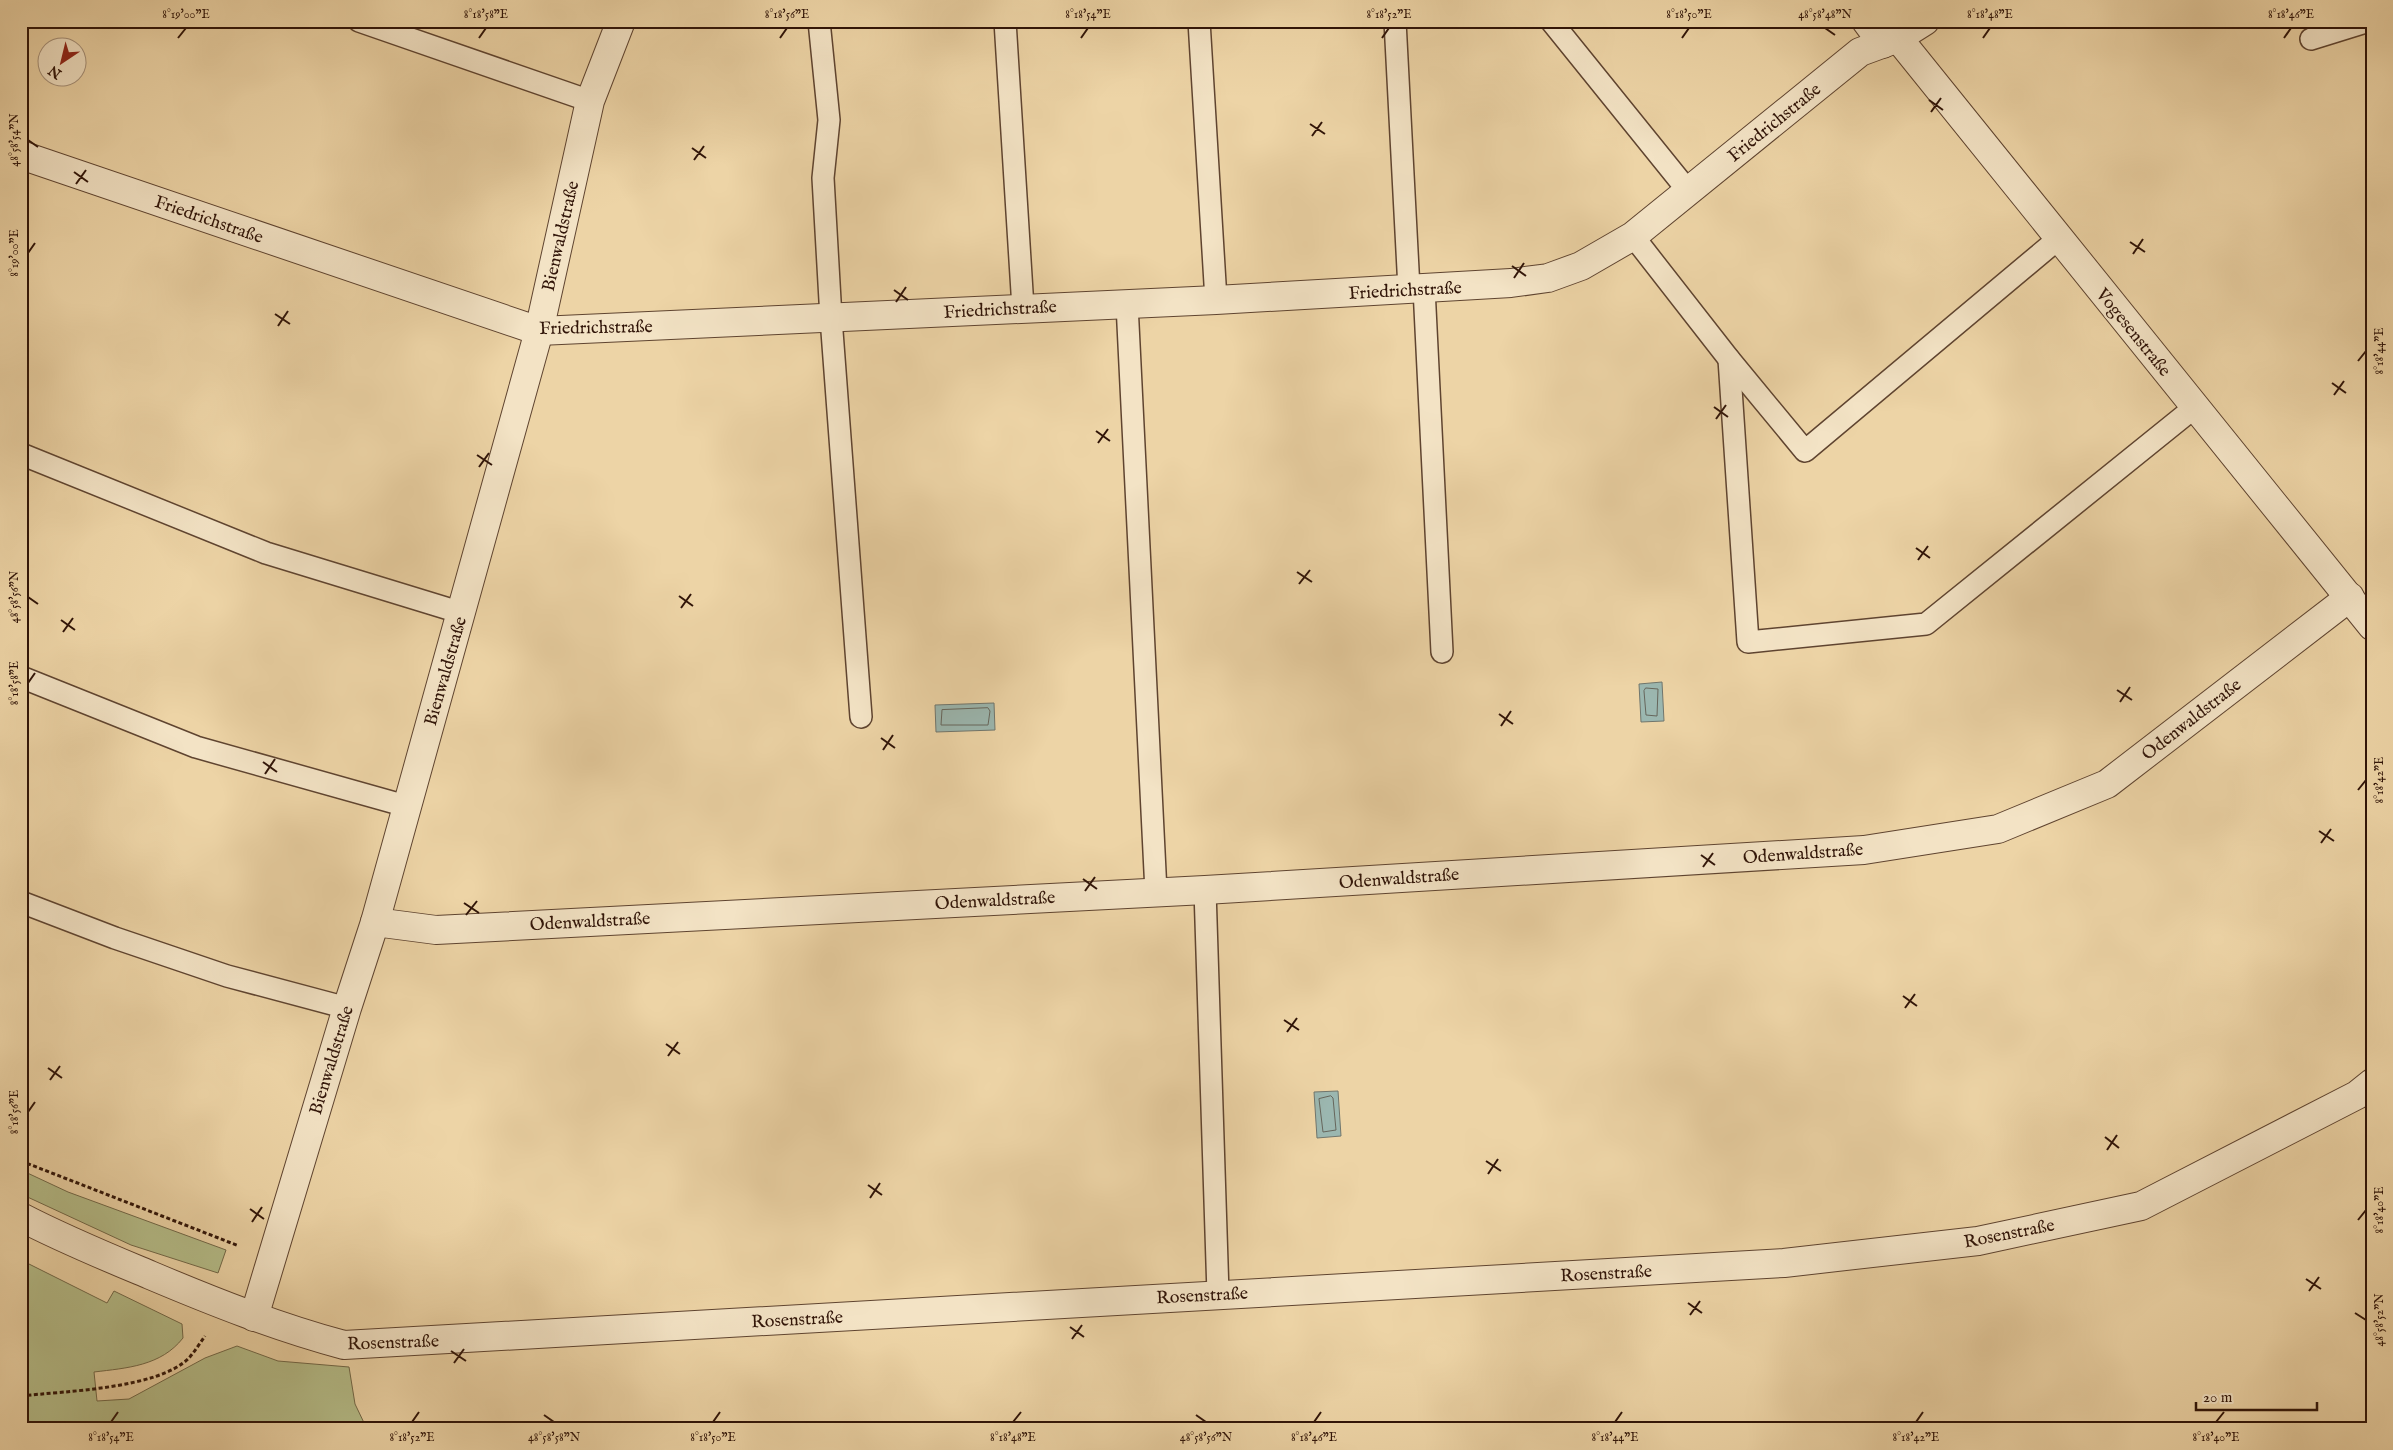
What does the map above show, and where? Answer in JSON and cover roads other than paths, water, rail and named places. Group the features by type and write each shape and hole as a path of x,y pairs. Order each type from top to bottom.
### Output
{"street":[{"name":"Bienwaldstraße","path":"254,1317 347,1008 375,922 539,331 590,101 621,21"},
{"name":"Vogesenstraße","path":"1866,21 1891,41 2058,239 2372,626"},
{"name":"Friedrichstraße","path":"21,155 539,331 1216,300 1511,284 1548,278 1581,266 1633,236 1860,52 1891,41 1926,21"},
{"name":"Odenwaldstraße","path":"375,922 436,930 1205,890 1864,850 1998,829 2107,784 2350,597"},
{"name":"Rosenstraße","path":"21,1217 93,1251 226,1307 344,1345 1784,1263 1978,1241 2141,1206 2357,1095 2372,1083"}],"lane":[{"path":"359,21 590,101"},
{"path":"820,21 829,120 824,178 830,318 861,717"},
{"path":"1005,21 1023,308"},
{"path":"1199,21 1216,300"},
{"path":"1394,21 1417,289 1442,652"},
{"path":"1551,21 1689,192"},
{"path":"2310,39 2369,21"},
{"path":"1633,236 1729,358 1806,451 2058,239"},
{"path":"1127,304 1156,892"},
{"path":"1729,358 1748,642 1926,624 2196,407"},
{"path":"21,454 266,553 462,613"},
{"path":"21,677 196,747 406,806"},
{"path":"1205,890 1218,1294"},
{"path":"21,902 115,938 226,976 347,1008"}],"water":[{"path":"1662,682 1664,721 1641,722 1639,684"},
{"path":"994,703 995,730 936,732 935,705"},
{"path":"1338,1091 1341,1136 1317,1138 1314,1092"}]}
